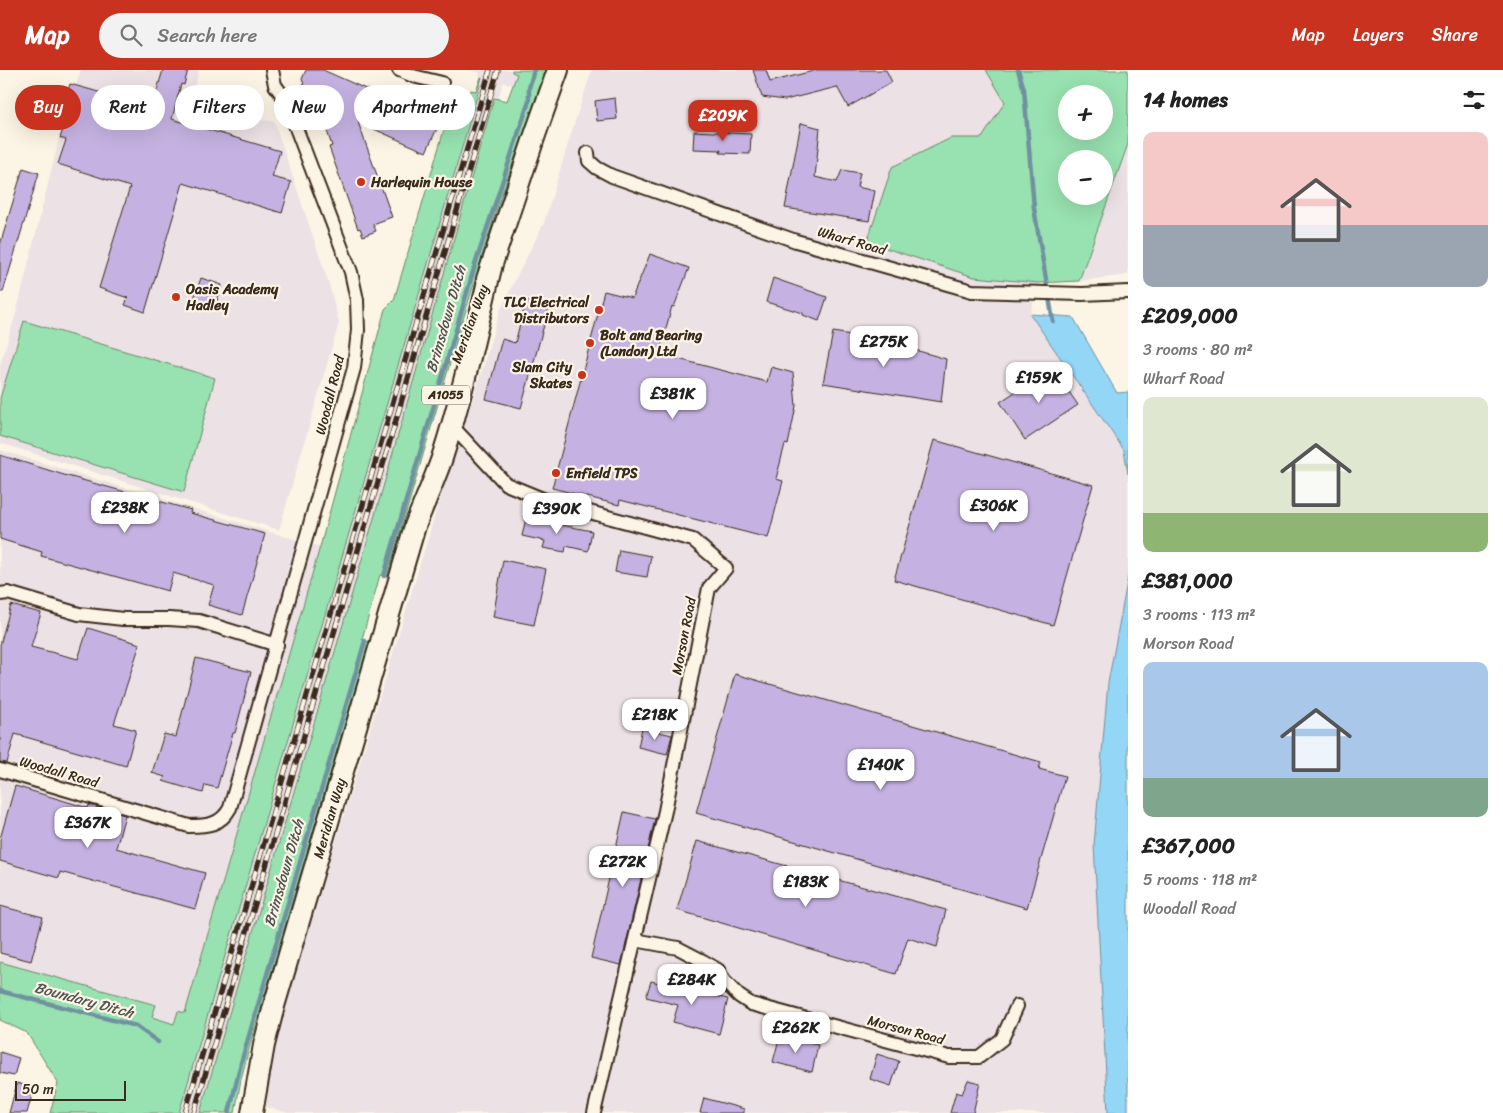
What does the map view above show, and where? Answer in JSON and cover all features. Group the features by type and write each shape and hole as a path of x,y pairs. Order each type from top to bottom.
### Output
{"main road":[{"name":"Meridian Way","path":"415,526 429,455 453,373 491,268 512,201 558,70"},
{"name":"Meridian Way","path":"252,1113 264,1045 274,1006 415,526 441,459 466,376 491,268"}],"street":[{"name":"Woodall Road","path":"0,770 189,826 206,826 226,816 230,808 354,368 358,330 357,300 351,272 284,100 275,85 272,70"},
{"path":"399,70 413,76 442,83"},
{"name":"Wharf Road","path":"588,153 589,161 612,176 796,241 972,291 1034,293 1128,292"},
{"name":"Morson Road","path":"451,425 506,484 545,500 693,540 726,568 709,588 665,811 594,1113"},
{"path":"0,594 8,592 79,614 123,620 169,618 199,621 277,645"},
{"name":"Morson Road","path":"635,940 678,948 703,961 718,970 724,981 739,996 751,1004 949,1057 979,1057 1002,1039 1017,1006"}],"shaded area":[{"name":"Oasis Academy Hadley","path":"81,70 199,70 195,85 175,85 175,130 264,130 264,120 274,121 274,130 277,130 329,284 339,323 279,530 0,443 0,365 17,310 62,130 81,130 81,85 76,85"},
{"path":"470,70 512,70 512,72 518,73 514,85 503,82 498,99 494,98 384,484 200,1113 179,1113 466,130 475,130 475,101 482,77 479,76 480,73"},
{"path":"592,70 986,70 1005,102 982,138 951,138 974,277 1039,283 1030,314 1124,450 1128,474 1128,577 1108,683 1094,845 1108,1113 288,1113 259,1105 283,1016 451,462 469,412 500,311 544,223"},
{"path":"1128,144 1128,275 1079,281 1106,205 1113,205 1113,186"},
{"path":"0,450 320,547 185,1013 174,1024 152,1017 156,1005 0,962"}],"green space":[{"path":"512,70 546,70 497,208 387,577 380,575 362,639 369,642 250,1045 235,1113 200,1113 384,484 494,98 507,101 517,74 512,72"},
{"path":"986,70 1128,70 1128,144 1113,186 1113,150 1058,150 1058,205 1106,205 1079,281 1039,283 974,277 867,242 892,167 951,138 982,138 1005,102"},
{"path":"481,77 482,77 475,103 476,91"},
{"path":"444,130 467,130 179,1113 50,1113 58,1083 27,1033 0,1020 0,962 156,1005 152,1017 174,1024 178,1011 185,1013 320,547 385,309 394,300"},
{"path":"24,321 215,378 184,492 0,436 0,398"}],"water":[{"path":"1030,314 1073,317 1117,393 1128,392 1128,474 1124,450"},
{"path":"1128,577 1128,1113 1108,1113 1094,845 1108,683"}],"building":[{"path":"163,70 188,70 184,85 175,85 175,107 172,119 175,120 175,130 209,130 280,151 272,177 291,182 282,213 183,183 145,312 125,305 128,298 99,288 130,187 58,164 66,140 60,138 63,130 81,130 81,87 91,90 91,130 165,130 165,85 159,85"},
{"name":"Harlequin House","path":"306,70 323,70 357,85 354,85 354,130 361,130 392,217 373,224 376,231 363,236 360,228 358,229 329,147 332,146 327,130 344,130 344,85 304,85 302,79"},
{"path":"753,70 766,70 770,82 817,70 886,70 892,82 848,107 837,87 785,100 762,97"},
{"path":"615,98 617,119 597,121 595,101"},
{"path":"801,123 820,128 815,177 837,182 842,170 860,173 857,187 875,191 869,221 785,208"},
{"name":"Harlequin House","path":"376,130 436,130 426,152"},
{"path":"694,131 751,134 750,154 720,153 721,150 693,149"},
{"path":"23,168 39,173 3,292 0,292 0,245"},
{"path":"650,254 689,268 674,307 672,306 659,354 767,382 771,367 793,373 796,406 788,445 785,444 776,479 783,481 768,538 620,500 619,505 552,488 604,291 632,298"},
{"path":"201,278 222,285 215,308 193,301"},
{"path":"773,278 827,297 819,321 803,315 803,313 766,302"},
{"path":"526,301 549,307 521,408 486,399 502,339 515,343"},
{"path":"833,332 881,340 946,359 941,402 823,383"},
{"path":"1052,367 1078,405 1025,440 1000,402"},
{"path":"934,440 1093,485 1053,625 894,580"},
{"path":"0,455 64,475 191,510 190,513 265,534 242,615 208,605 214,585 173,573 168,591 41,556 42,552 0,539"},
{"path":"526,518 592,531 588,551 566,546 565,552 543,548 545,541 522,536"},
{"path":"619,550 651,556 647,577 615,572"},
{"path":"503,560 546,569 534,625 493,617"},
{"path":"11,605 41,613 31,647 78,659 88,628 140,644 114,724 136,730 126,766 15,734 7,763 0,762 0,645"},
{"path":"196,658 251,672 235,733 233,733 217,788 205,785 203,793 163,781 165,777 152,773 164,734 176,737"},
{"path":"735,674 1041,762 1039,769 1065,776 1027,908 696,813"},
{"path":"642,728 672,735 667,754 638,747"},
{"path":"15,786 88,808 89,805 125,815 116,848 205,873 195,909 60,872 59,878 0,861 0,839"},
{"path":"624,812 655,819 621,965 591,958"},
{"path":"697,841 946,910 937,947 908,938 896,974 677,910"},
{"path":"0,906 43,917 31,961 0,953"},
{"path":"651,981 728,999 719,1034 673,1022 678,1005 646,997"},
{"path":"780,1035 818,1045 812,1072 773,1062"},
{"path":"0,1052 19,1058 14,1076 0,1073"},
{"path":"877,1054 899,1061 891,1086 870,1079"},
{"path":"968,1080 980,1083 973,1113 950,1113 956,1092 962,1094"},
{"path":"17,1083 34,1088 27,1113 9,1113"},
{"path":"704,1098 744,1109 744,1113 700,1113"}],"waterway":[{"name":"Brimsdown Ditch","path":"384,576 475,265 529,101 529,88 534,70"},
{"path":"1018,70 1024,89 1034,208 1053,321"},
{"name":"Brimsdown Ditch","path":"229,1113 241,1063 365,641"},
{"name":"Boundary Ditch","path":"0,991 136,1026 158,1042"}],"railway":[{"path":"185,1113 490,70"},
{"path":"194,1113 498,70"}],"place":[{"name":"Harlequin House","path":"361,182"},
{"name":"Oasis Academy Hadley","path":"176,297"},
{"name":"TLC Electrical Distributors","path":"599,310"},
{"name":"Bolt and Bearing (London) Ltd","path":"590,343"},
{"name":"Slam City Skates","path":"582,375"},
{"name":"Enfield TPS","path":"556,473"}]}
